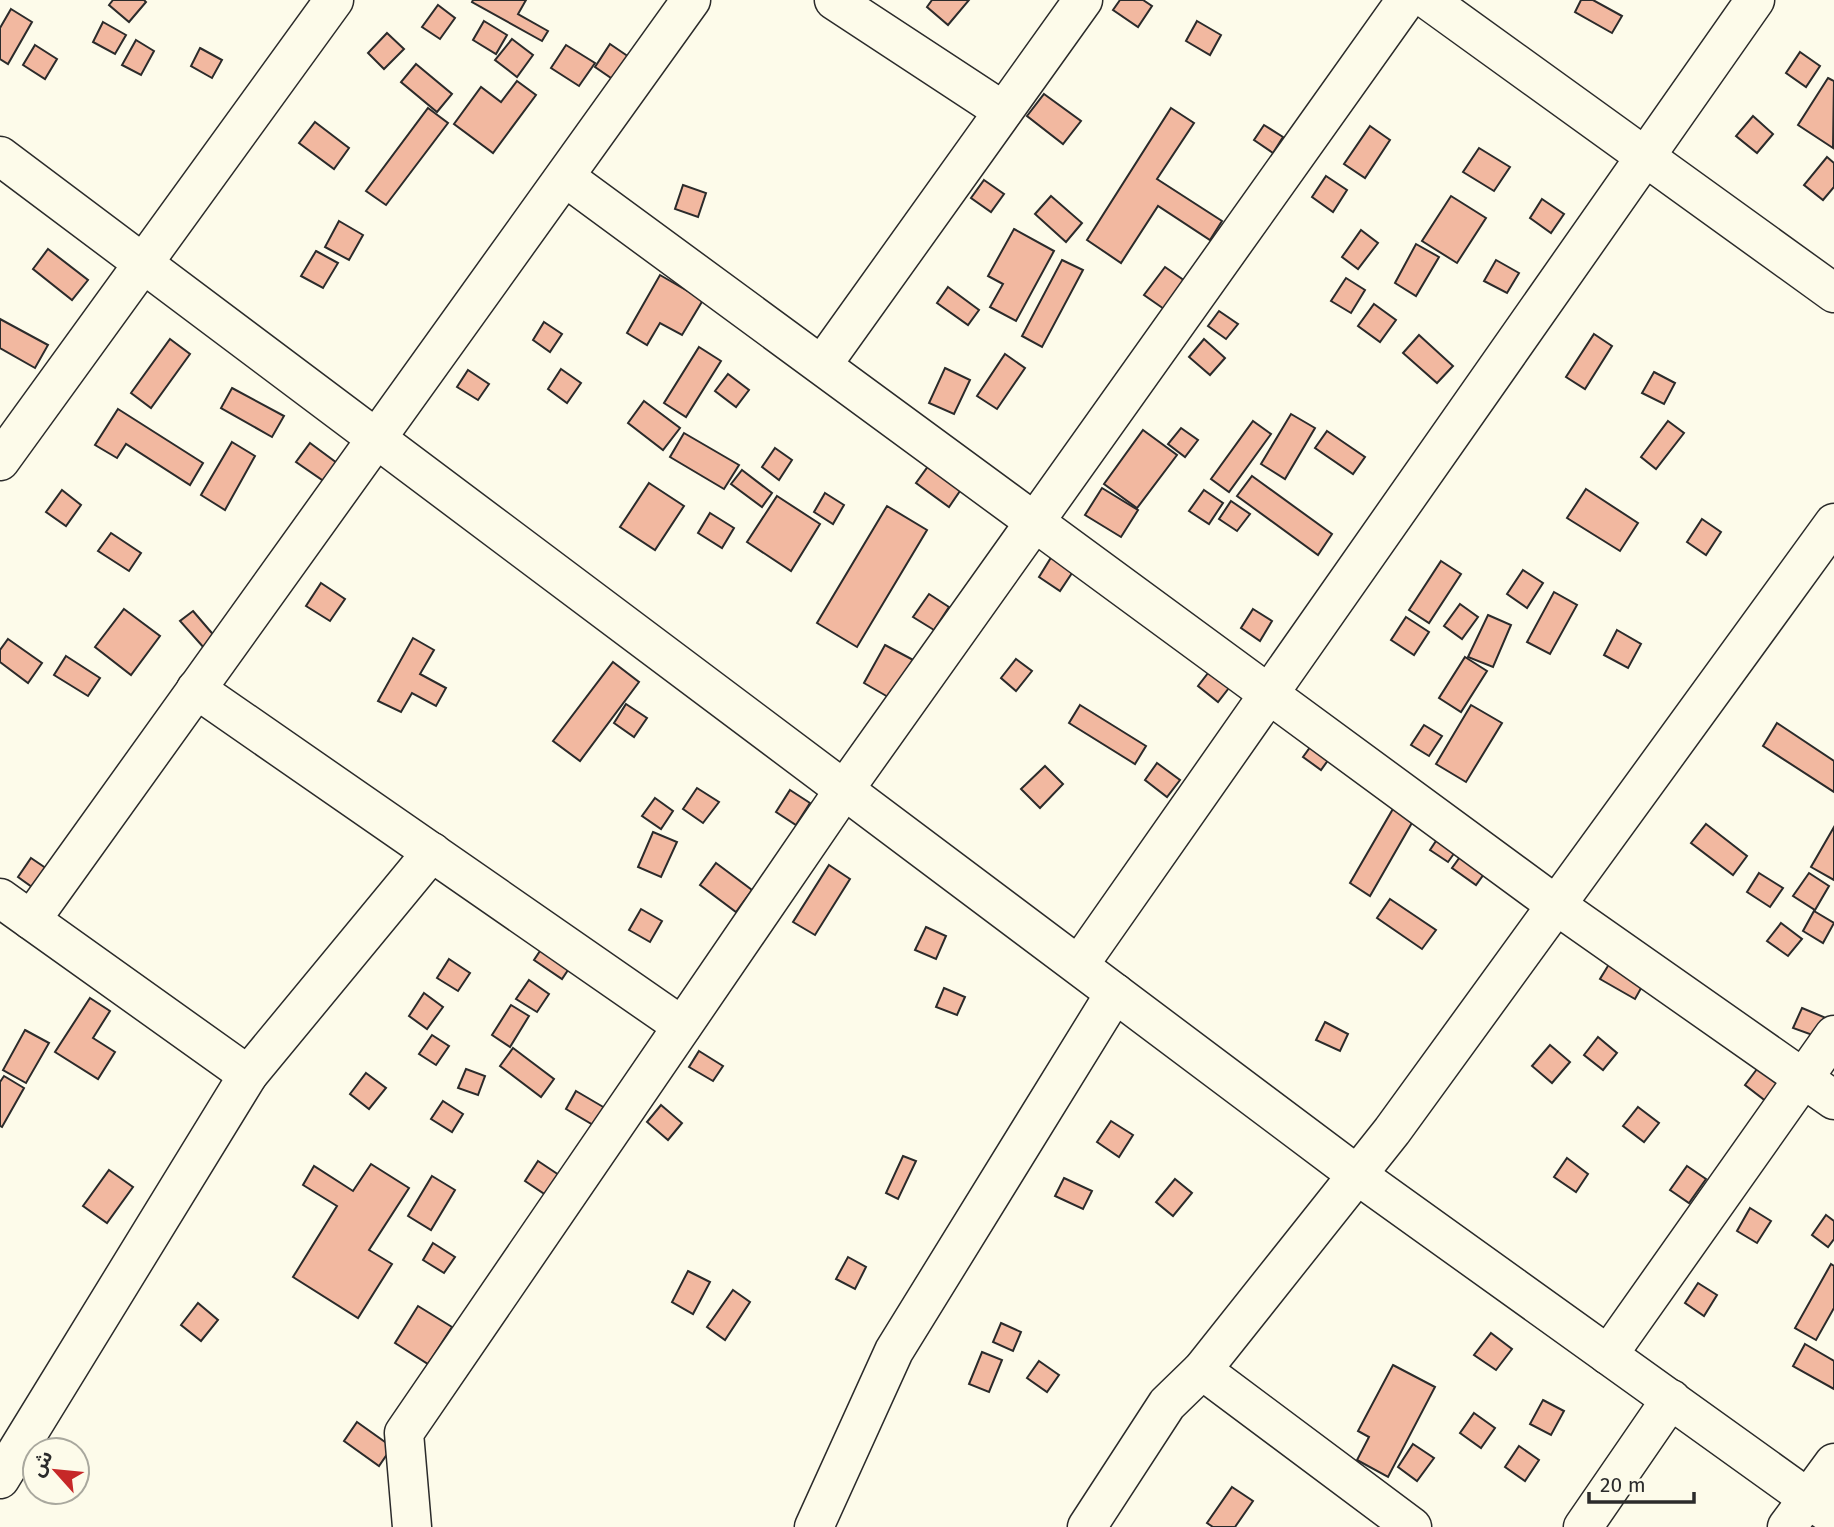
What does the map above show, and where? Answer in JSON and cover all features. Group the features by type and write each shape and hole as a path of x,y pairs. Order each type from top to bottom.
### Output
{"street":[{"path":"0,461 334,0"},
{"path":"31,920 691,0"},
{"path":"834,0 1003,111"},
{"path":"822,365 1083,0"},
{"path":"412,1527 404,1433 844,790 1406,0"},
{"path":"1428,0 1834,293"},
{"path":"1079,965 1755,0"},
{"path":"0,156 1356,1174 1671,1399 1810,1514 1834,1463"},
{"path":"565,177 1556,905 1834,1100"},
{"path":"1087,1527 1167,1404 1202,1370 1392,1131 1834,523"},
{"path":"196,689 682,1026"},
{"path":"0,1479 248,1074 432,852"},
{"path":"0,898 248,1074"},
{"path":"814,1527 894,1351 1115,993"},
{"path":"1608,1355 1834,1035"},
{"path":"1202,1370 1412,1527"},
{"path":"1584,1527 1671,1399"}],"building":[{"path":"113,0 146,2 129,22 109,5"},
{"path":"526,0 518,14 548,31 542,41 472,2"},
{"path":"932,0 969,0 948,25 927,7"},
{"path":"1120,0 1143,0 1152,6 1138,27 1113,10"},
{"path":"1581,0 1593,0 1622,16 1612,33 1575,12"},
{"path":"438,5 455,18 440,39 422,27"},
{"path":"11,9 32,22 8,64 0,59 0,28"},
{"path":"484,21 507,35 496,54 473,40"},
{"path":"1197,21 1221,35 1210,55 1186,41"},
{"path":"103,22 126,35 115,54 93,42"},
{"path":"387,33 404,49 384,69 368,53"},
{"path":"512,39 533,55 517,77 495,60"},
{"path":"136,40 154,51 141,75 122,65"},
{"path":"610,44 629,57 614,80 595,67"},
{"path":"35,45 57,59 45,79 23,65"},
{"path":"566,45 595,63 579,86 551,68"},
{"path":"200,48 222,60 212,78 191,66"},
{"path":"1800,52 1820,66 1806,87 1786,73"},
{"path":"416,64 452,94 437,112 401,82"},
{"path":"1828,78 1834,81 1833,148 1798,125"},
{"path":"517,81 536,95 493,153 454,124 481,87 501,102"},
{"path":"1044,94 1081,121 1063,144 1027,116"},
{"path":"428,108 448,123 386,205 366,191"},
{"path":"1171,108 1194,123 1157,179 1222,221 1210,240 1158,206 1121,263 1087,240"},
{"path":"1753,116 1773,134 1757,153 1736,136"},
{"path":"315,122 349,148 334,169 299,143"},
{"path":"1264,125 1283,137 1273,153 1254,140"},
{"path":"1370,126 1390,140 1365,178 1344,164"},
{"path":"1479,148 1510,167 1494,191 1463,172"},
{"path":"1827,157 1834,163 1834,187 1823,200 1804,185"},
{"path":"1326,176 1347,190 1333,212 1312,197"},
{"path":"984,180 1004,194 991,212 971,198"},
{"path":"683,185 706,193 698,217 675,209"},
{"path":"1051,196 1082,223 1066,242 1035,214"},
{"path":"1451,196 1486,218 1457,263 1422,241"},
{"path":"1542,199 1564,214 1551,233 1530,218"},
{"path":"339,221 363,235 349,260 325,247"},
{"path":"1014,229 1054,251 1016,321 990,307 1003,284 988,276"},
{"path":"1361,230 1378,243 1358,269 1342,257"},
{"path":"1416,244 1439,257 1416,296 1395,283"},
{"path":"48,249 88,280 72,300 33,269"},
{"path":"316,251 338,263 323,288 301,276"},
{"path":"1062,260 1083,270 1042,347 1022,336"},
{"path":"1496,260 1519,273 1507,293 1484,281"},
{"path":"1165,267 1185,281 1164,309 1144,295"},
{"path":"660,275 703,300 682,335 660,323 647,345 627,333"},
{"path":"1346,278 1365,290 1351,313 1331,301"},
{"path":"948,287 979,310 968,325 937,303"},
{"path":"1374,304 1396,320 1380,342 1358,326"},
{"path":"1219,311 1238,324 1226,339 1208,326"},
{"path":"0,319 48,345 35,368 0,348"},
{"path":"544,322 562,334 550,352 533,340"},
{"path":"1594,334 1612,346 1585,389 1566,377"},
{"path":"1419,335 1453,366 1437,383 1403,353"},
{"path":"170,339 190,354 151,408 131,393"},
{"path":"1204,339 1225,358 1210,375 1189,357"},
{"path":"699,347 721,361 686,417 664,403"},
{"path":"1005,354 1025,368 997,409 977,396"},
{"path":"945,368 970,380 954,414 929,403"},
{"path":"561,369 581,383 567,403 548,389"},
{"path":"468,370 489,384 478,400 457,387"},
{"path":"1654,372 1675,383 1664,404 1642,393"},
{"path":"728,374 749,390 736,407 715,391"},
{"path":"232,388 284,416 272,437 221,408"},
{"path":"644,401 680,428 663,450 628,423"},
{"path":"118,409 203,463 190,485 126,444 117,458 95,445"},
{"path":"1291,414 1315,428 1285,479 1261,464"},
{"path":"1253,421 1271,434 1229,492 1211,479"},
{"path":"1668,421 1684,433 1656,469 1641,457"},
{"path":"1181,428 1198,440 1185,457 1168,444"},
{"path":"1143,430 1177,455 1137,508 1104,484"},
{"path":"1327,431 1365,457 1353,474 1315,448"},
{"path":"684,433 739,465 724,489 670,457"},
{"path":"232,442 255,456 225,510 201,495"},
{"path":"310,443 341,466 328,484 296,462"},
{"path":"775,448 792,460 779,480 762,467"},
{"path":"929,465 962,488 949,507 916,483"},
{"path":"742,470 772,493 762,507 731,484"},
{"path":"1252,476 1332,534 1318,555 1237,496"},
{"path":"649,483 684,506 655,550 620,527"},
{"path":"1102,488 1138,510 1121,537 1085,515"},
{"path":"1586,489 1638,523 1620,551 1567,518"},
{"path":"62,490 81,505 66,526 46,512"},
{"path":"1204,490 1223,503 1209,524 1189,511"},
{"path":"825,493 844,505 833,524 814,512"},
{"path":"777,496 820,524 791,571 747,542"},
{"path":"1231,501 1250,514 1237,531 1219,519"},
{"path":"887,506 927,530 857,647 817,623"},
{"path":"710,513 734,528 722,548 698,533"},
{"path":"1702,519 1721,532 1706,555 1687,542"},
{"path":"111,533 141,553 129,571 98,551"},
{"path":"1052,556 1074,570 1060,591 1039,577"},
{"path":"1441,561 1461,574 1429,623 1409,610"},
{"path":"1523,570 1543,583 1527,608 1507,594"},
{"path":"321,583 345,599 330,621 306,606"},
{"path":"1554,592 1577,605 1550,654 1527,642"},
{"path":"929,594 949,607 934,630 913,617"},
{"path":"1460,604 1478,617 1462,639 1444,626"},
{"path":"124,609 160,636 131,675 95,647"},
{"path":"1253,609 1272,621 1260,641 1241,628"},
{"path":"193,611 217,639 205,649 180,621"},
{"path":"1488,615 1511,625 1493,667 1468,657"},
{"path":"1406,617 1429,632 1414,655 1391,640"},
{"path":"1617,630 1641,644 1628,668 1604,655"},
{"path":"413,638 434,650 420,674 446,688 436,706 412,693 401,712 378,701"},
{"path":"8,639 42,663 28,683 0,662 0,650"},
{"path":"885,645 917,662 895,701 864,683"},
{"path":"66,656 100,678 88,696 54,675"},
{"path":"1465,657 1487,671 1461,712 1439,698"},
{"path":"1016,659 1032,671 1016,691 1001,678"},
{"path":"613,662 639,682 580,761 553,741"},
{"path":"1212,668 1232,684 1218,702 1198,686"},
{"path":"626,704 647,718 634,737 614,723"},
{"path":"1080,705 1146,746 1135,764 1069,723"},
{"path":"1471,705 1502,723 1466,782 1436,764"},
{"path":"1777,723 1834,761 1834,792 1763,746"},
{"path":"1424,725 1442,736 1429,756 1411,745"},
{"path":"1316,739 1334,752 1321,770 1303,757"},
{"path":"1157,763 1180,780 1167,797 1145,780"},
{"path":"1045,766 1063,784 1040,808 1021,789"},
{"path":"697,788 719,802 703,823 683,809"},
{"path":"790,790 810,803 796,825 776,812"},
{"path":"655,798 673,811 661,829 642,816"},
{"path":"1397,802 1417,814 1370,896 1350,883"},
{"path":"1706,824 1747,856 1733,875 1691,843"},
{"path":"1834,827 1834,880 1811,867"},
{"path":"653,832 677,842 661,877 638,867"},
{"path":"1442,832 1460,845 1448,862 1430,850"},
{"path":"1465,850 1489,867 1476,885 1452,868"},
{"path":"31,858 53,873 39,892 18,877"},
{"path":"716,863 752,890 736,912 700,885"},
{"path":"829,865 850,879 815,935 793,922"},
{"path":"1759,873 1783,888 1770,907 1747,892"},
{"path":"1809,873 1829,886 1815,910 1793,896"},
{"path":"1390,899 1436,930 1422,949 1377,918"},
{"path":"641,909 662,921 650,942 629,930"},
{"path":"1814,911 1834,923 1823,943 1803,931"},
{"path":"1781,923 1802,939 1788,956 1767,941"},
{"path":"926,927 946,936 936,959 915,950"},
{"path":"546,942 574,961 562,979 534,960"},
{"path":"449,959 470,973 458,991 437,978"},
{"path":"1611,961 1645,981 1635,999 1600,979"},
{"path":"529,980 549,994 537,1012 516,999"},
{"path":"944,988 965,997 957,1015 936,1007"},
{"path":"424,993 443,1007 427,1029 409,1016"},
{"path":"90,998 110,1011 93,1038 115,1052 98,1079 55,1052"},
{"path":"511,1005 529,1016 510,1047 492,1035"},
{"path":"1802,1008 1826,1018 1818,1037 1793,1028"},
{"path":"1325,1022 1348,1034 1340,1051 1316,1040"},
{"path":"25,1030 49,1043 26,1083 3,1070"},
{"path":"432,1035 449,1046 436,1065 419,1054"},
{"path":"1598,1037 1617,1053 1603,1070 1584,1055"},
{"path":"1550,1045 1570,1062 1552,1083 1532,1066"},
{"path":"513,1048 554,1079 541,1097 500,1066"},
{"path":"699,1051 723,1066 713,1081 689,1067"},
{"path":"1760,1065 1782,1080 1767,1102 1745,1085"},
{"path":"466,1069 485,1076 478,1095 458,1088"},
{"path":"366,1073 386,1088 369,1109 350,1094"},
{"path":"4,1076 24,1088 2,1127 0,1082"},
{"path":"576,1091 605,1108 595,1126 566,1109"},
{"path":"443,1101 463,1114 452,1132 431,1119"},
{"path":"661,1105 682,1123 668,1140 647,1122"},
{"path":"1638,1107 1659,1123 1644,1142 1623,1126"},
{"path":"1111,1121 1133,1135 1119,1157 1097,1142"},
{"path":"903,1156 916,1161 898,1199 886,1193"},
{"path":"1567,1158 1588,1174 1576,1192 1554,1177"},
{"path":"538,1161 559,1175 546,1195 525,1181"},
{"path":"371,1164 409,1188 369,1250 392,1264 358,1318 293,1277 337,1206 303,1185 314,1166 353,1191"},
{"path":"1687,1166 1706,1179 1689,1203 1670,1190"},
{"path":"109,1170 133,1187 107,1223 83,1206"},
{"path":"432,1176 455,1190 431,1230 408,1216"},
{"path":"1064,1178 1092,1191 1083,1209 1055,1196"},
{"path":"1175,1179 1192,1193 1173,1216 1156,1202"},
{"path":"1750,1208 1771,1221 1757,1243 1737,1231"},
{"path":"1826,1215 1834,1221 1834,1239 1828,1247 1812,1235"},
{"path":"433,1243 455,1257 444,1273 423,1260"},
{"path":"848,1257 866,1267 855,1289 836,1279"},
{"path":"1831,1264 1834,1266 1834,1308 1816,1340 1795,1328"},
{"path":"688,1271 710,1282 693,1314 672,1302"},
{"path":"1698,1283 1717,1295 1704,1316 1685,1303"},
{"path":"733,1290 750,1302 725,1340 707,1327"},
{"path":"198,1303 218,1320 201,1341 181,1325"},
{"path":"418,1306 452,1327 428,1364 395,1343"},
{"path":"1001,1323 1021,1332 1013,1351 993,1342"},
{"path":"1491,1333 1512,1349 1496,1370 1474,1355"},
{"path":"1805,1344 1834,1361 1834,1389 1793,1366"},
{"path":"982,1352 1002,1360 989,1392 969,1384"},
{"path":"1039,1361 1059,1375 1047,1392 1027,1378"},
{"path":"1393,1365 1435,1387 1388,1477 1357,1460 1369,1437 1358,1431"},
{"path":"1543,1400 1564,1411 1551,1435 1530,1424"},
{"path":"1474,1413 1495,1428 1481,1448 1460,1433"},
{"path":"357,1422 392,1447 379,1466 344,1441"},
{"path":"1413,1444 1434,1458 1417,1481 1398,1467"},
{"path":"1519,1446 1539,1460 1525,1481 1505,1467"},
{"path":"1232,1487 1253,1501 1235,1527 1213,1527 1207,1523"}]}
